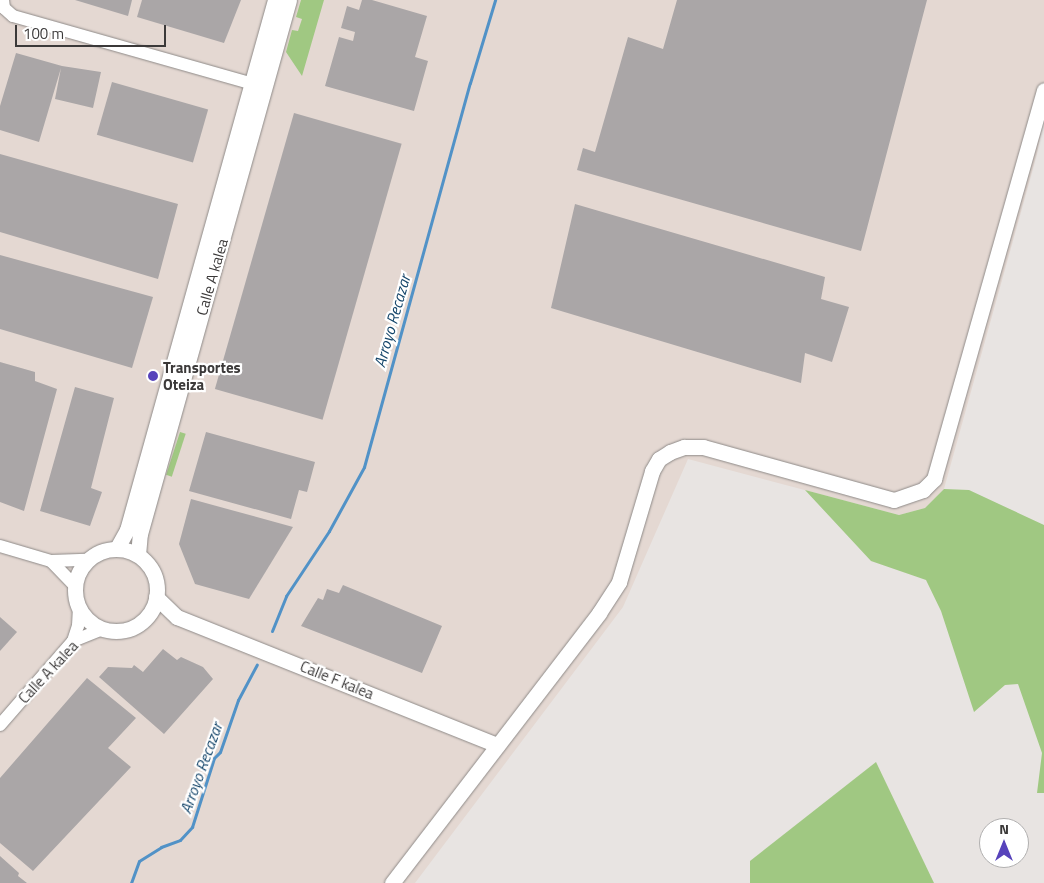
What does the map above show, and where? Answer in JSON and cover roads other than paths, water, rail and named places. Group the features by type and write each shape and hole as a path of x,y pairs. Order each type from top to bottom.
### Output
{"street":[{"name":"Calle A kalea","path":"138,555 140,534 258,85 275,0"},
{"name":"Calle A kalea","path":"117,548 127,530 258,85 289,0"},
{"path":"4,4 13,16 258,85"},
{"path":"392,883 599,613 619,582 652,471 659,460 670,452 684,447 703,447 894,500 923,490 934,479 1044,90"},
{"path":"0,546 51,561 87,560"},
{"path":"74,641 78,626 78,608 74,585 78,572 87,560 96,554 117,548 138,555 152,569 157,588 156,598 146,618 131,628 122,631 103,629 89,621 78,608"},
{"path":"51,561 74,585"},
{"name":"Calle F kalea","path":"156,598 176,617 497,745"},
{"name":"Calle F kalea","path":"146,618 176,617"},
{"name":"Calle A kalea","path":"0,725 74,641 103,629"}],"waterway":[{"name":"Arroyo Recazar","path":"272,631 286,596 329,531 364,467 470,83 495,0"},
{"name":"Arroyo Recazar","path":"131,883 139,861 161,847 180,840 192,827 214,758 220,752 238,700 257,665"}],"place":[{"name":"Transportes Oteiza","path":"153,376"}]}
